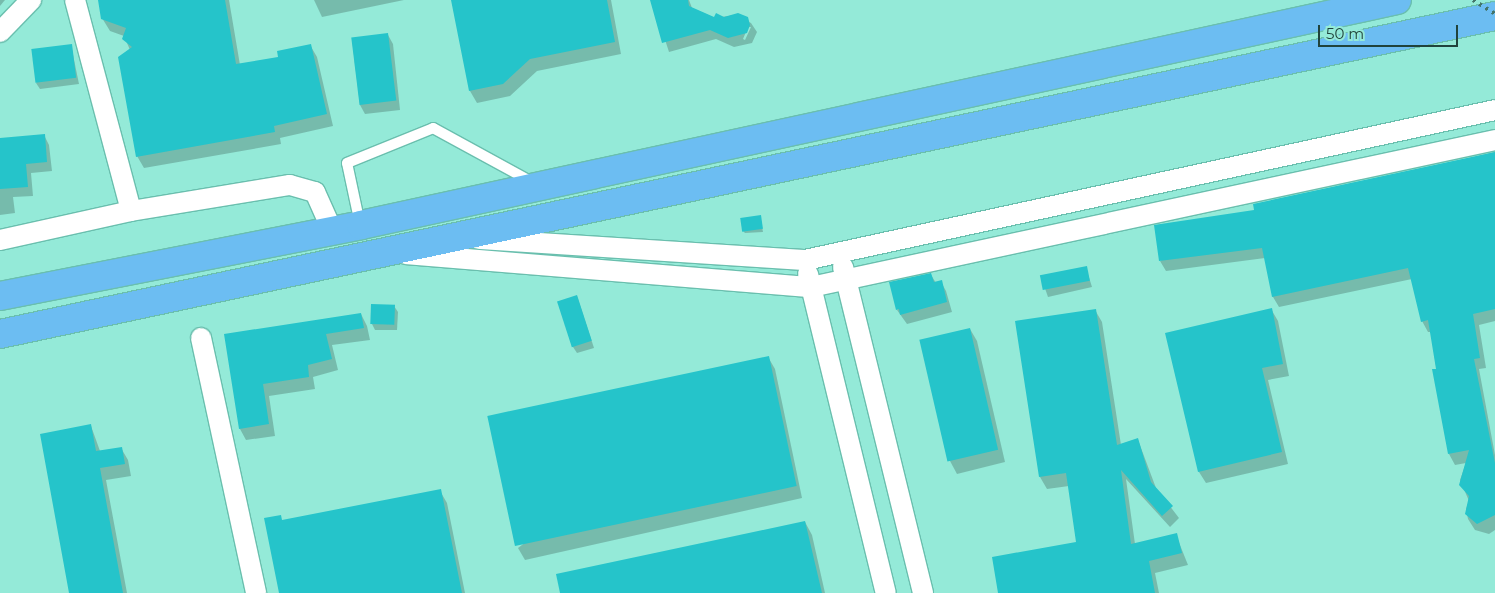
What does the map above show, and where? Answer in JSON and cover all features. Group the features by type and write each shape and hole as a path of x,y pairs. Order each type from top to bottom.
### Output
{"highway":[{"path":"0,296 332,230 540,186 1397,0"},
{"path":"0,334 1495,16"}],"street":[{"path":"0,32 30,0"},
{"path":"75,0 131,211"},
{"path":"455,237 804,260 1495,110"},
{"path":"386,252 811,287 1495,140"},
{"path":"0,240 131,211 290,185 315,192 332,230"},
{"path":"840,253 923,593"},
{"path":"804,260 886,593"},
{"path":"201,338 256,593"}],"lane":[{"path":"360,224 347,163 433,128 540,186"}],"building":[{"path":"98,0 225,0 236,64 278,57 277,51 311,44 327,114 274,126 275,132 136,157 118,57 132,47 122,39 126,28 101,19"},
{"path":"451,0 607,0 615,42 530,59 503,84 469,91"},
{"path":"650,0 688,0 689,6 714,17 716,13 724,17 738,13 748,17 750,25 747,33 728,38 710,30 662,43"},
{"path":"388,33 396,100 360,105 351,38"},
{"path":"72,44 76,78 35,83 31,49"},
{"path":"45,134 47,162 26,164 28,187 0,189 0,138"},
{"path":"1495,152 1495,309 1473,314 1480,358 1474,359 1495,463 1495,515 1477,524 1465,514 1469,496 1459,485 1469,450 1448,454 1432,369 1436,369 1428,320 1421,322 1408,268 1272,297 1262,248 1159,261 1154,225 1254,210 1253,204"},
{"path":"761,215 763,229 742,232 740,218"},
{"path":"1087,266 1090,281 1043,290 1040,275"},
{"path":"931,273 934,282 942,280 947,302 900,315 899,309 896,310 889,282"},
{"path":"577,295 592,341 572,347 557,301"},
{"path":"371,304 395,305 394,325 370,324"},
{"path":"1272,308 1283,364 1262,368 1282,452 1198,472 1165,333"},
{"path":"1096,309 1117,445 1138,438 1151,482 1173,506 1162,516 1121,470 1131,544 1177,533 1182,553 1149,561 1155,593 998,593 992,557 1076,542 1066,473 1039,477 1015,321"},
{"path":"361,313 364,328 326,334 332,359 308,365 309,377 263,384 269,424 239,429 224,334"},
{"path":"970,328 998,450 947,461 919,340"},
{"path":"769,356 797,486 515,546 487,416"},
{"path":"91,424 96,451 122,447 125,464 100,468 123,593 69,593 40,434"},
{"path":"441,489 462,593 279,593 264,518 281,515 282,520"},
{"path":"805,521 822,593 560,593 556,574"}],"railway":[{"path":"1473,0 1495,14"}]}
